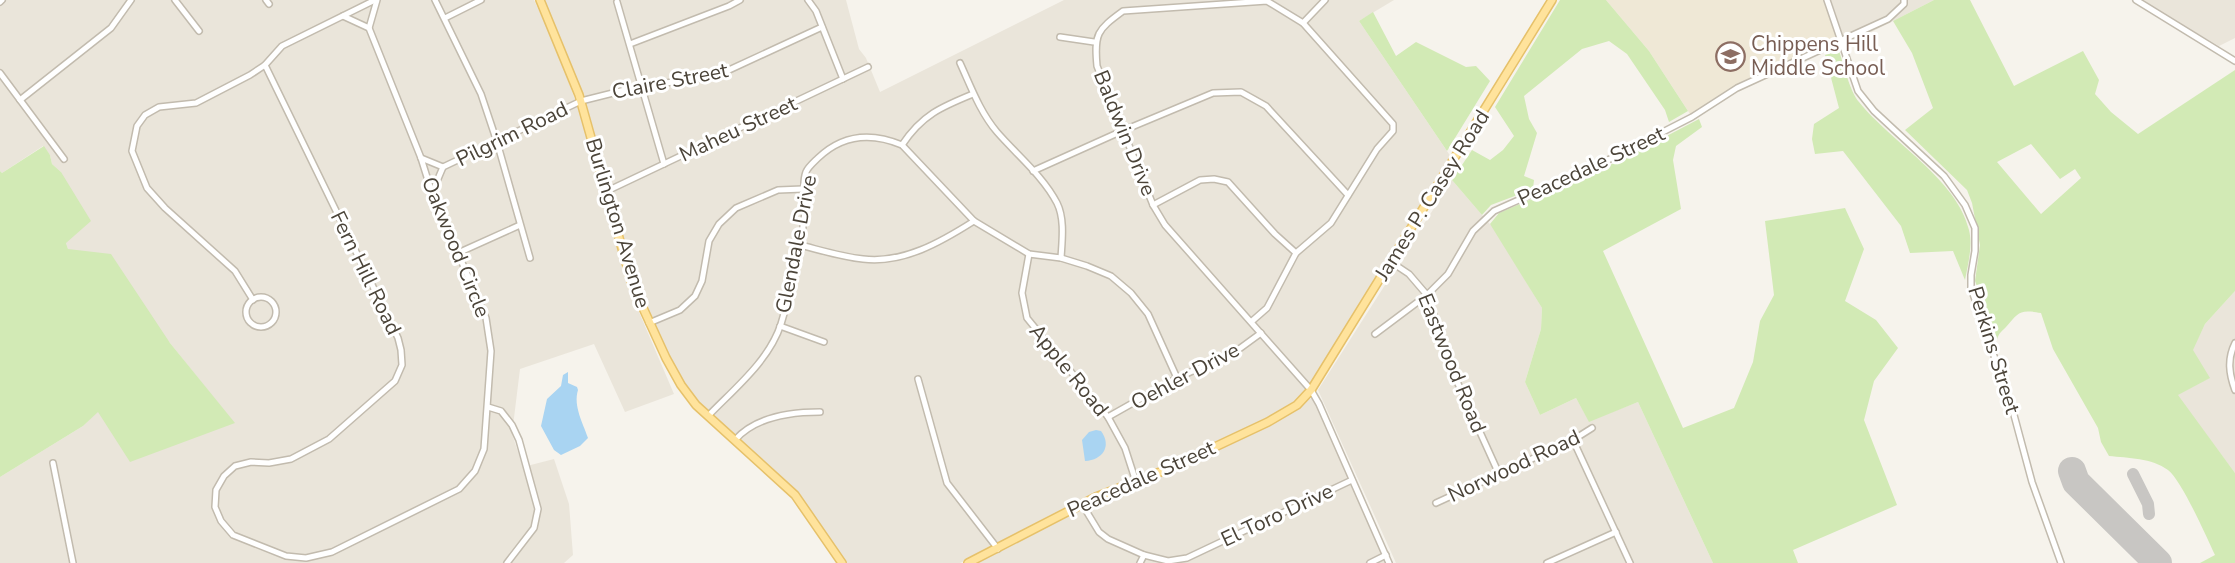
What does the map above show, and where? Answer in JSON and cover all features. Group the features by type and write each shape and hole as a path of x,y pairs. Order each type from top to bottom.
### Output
{"main road":[{"name":"Burlington Avenue","path":"540,0 567,61 581,101 608,190 618,238 632,284 675,375 688,395 708,416 795,495 842,563"},
{"name":"James P. Casey Road","path":"1311,390 1552,0"},
{"name":"Peacedale Street","path":"968,563 1082,504 1268,422 1297,405 1311,390"}],"street":[{"path":"20,100 111,28 131,0"},
{"path":"175,0 199,31"},
{"path":"253,300 234,271 165,208 147,188 132,151 137,126 145,115 159,107 196,103 250,75 265,65 282,46 376,0"},
{"path":"376,0 369,28 421,158"},
{"path":"435,0 481,94 530,258"},
{"path":"445,18 481,0"},
{"path":"630,44 740,0"},
{"path":"808,0 816,11 843,80"},
{"path":"1303,23 1325,0"},
{"name":"Perkins Street","path":"1827,0 1858,91 1874,111 1944,176 1965,205 1975,228 1971,288 2014,415 2032,482 2061,563"},
{"name":"Peacedale Street","path":"1375,334 1427,295 1448,274 1473,231 1494,211 1610,159 1692,117 1737,88 1888,19 1904,4 1904,0"},
{"path":"2136,0 2235,61"},
{"name":"Baldwin Drive","path":"1348,195 1377,149 1394,128 1391,120 1303,23 1267,1 1226,2 1123,11 1106,23 1094,42 1097,66 1153,205 1165,225 1311,390 1389,563"},
{"path":"617,2 664,164"},
{"path":"343,16 369,28"},
{"name":"Claire Street","path":"581,101 641,86 726,73 822,27"},
{"path":"1060,37 1094,42"},
{"path":"960,63 984,114 1058,204 1062,228 1061,258"},
{"name":"Fern Hill Road","path":"265,65 398,338 402,365 395,381 329,439 291,459 251,462 235,466 224,476 216,490 215,507 221,521 233,535 286,556 306,558 332,552 459,489 475,471 484,449 488,407"},
{"name":"Maheu Street","path":"608,190 868,67"},
{"path":"0,72 64,159"},
{"path":"1033,171 1213,93 1241,92 1266,106 1348,195 1331,222 1296,253 1267,308 1251,322"},
{"path":"902,145 913,128 942,107 973,94"},
{"name":"Pilgrim Road","path":"432,193 443,167 581,101"},
{"name":"Glendale Drive","path":"708,416 761,360 780,326 800,245 805,210 803,189 807,170 825,152 847,140 871,136 902,145 974,221 1029,254 1061,258 1111,276 1131,293 1148,314 1177,378"},
{"name":"Pilgrim Road","path":"421,158 443,167"},
{"name":"Oakwood Circle","path":"421,158 432,193 486,318 491,339 488,407"},
{"path":"1153,205 1200,180 1214,179 1228,182 1275,234 1296,253"},
{"path":"649,323 680,310 695,296 702,281 710,241 719,224 736,208 778,190 803,189"},
{"path":"800,245 864,259 900,257 943,241 974,221"},
{"path":"458,253 520,225"},
{"name":"Apple Road","path":"1029,254 1022,293 1027,318 1108,417 1125,448 1136,482"},
{"name":"Eastwood Road","path":"1391,262 1408,274 1427,295 1455,377 1499,474"},
{"path":"263,298 273,303 276,314 269,325 258,327 249,321 247,312 253,300 263,298"},
{"path":"780,326 824,342"},
{"name":"Oehler Drive","path":"1108,417 1177,378 1235,352 1261,333"},
{"path":"2235,343 2229,359 2229,375 2235,390"},
{"path":"918,379 947,483 998,549"},
{"path":"488,407 501,411 512,425 519,440 538,509 534,528 507,563"},
{"path":"735,440 755,426 786,413 820,412"},
{"name":"Norwood Road","path":"1436,503 1573,440 1592,428"},
{"path":"1573,440 1630,563"},
{"path":"52,463 73,563"},
{"name":"El Toro Drive","path":"1082,504 1099,532 1108,539 1144,555 1168,561 1187,558 1353,480"},
{"path":"1547,563 1616,532"},
{"path":"1140,563 1144,555"},
{"path":"1370,563 1386,555"}],"shaded area":[{"path":"0,0 534,0 555,45 582,119 627,284 674,394 625,412 594,344 520,369 512,434 523,467 554,459 569,504 573,555 564,563 0,563 0,477 83,426 98,411 234,423 170,343 68,249 61,172 52,164 50,155 43,146 2,173 0,171"},
{"path":"543,0 846,0 859,49 866,58 880,92 1064,0 1394,0 1359,21 1451,157 1318,375 1295,403 1169,466 1102,491 1000,545 960,563 844,563 805,503 697,401 675,371 633,280 617,215"},
{"name":"Chippens Hill Middle School","path":"1606,0 1827,0 1841,41 1737,88 1692,117 1649,51"},
{"path":"1831,0 1934,0 1846,45"},
{"path":"2144,0 2235,0 2235,38 2219,46 2153,8"},
{"path":"1452,180 1495,230 1542,308 1541,329 1525,382 1540,415 1576,398 1589,421 1638,402 1713,563 1396,563 1318,390"},
{"path":"2235,291 2235,473 2177,395 2209,378 2192,350 2205,324"},
{"path":"1308,398 1315,400 1390,563 975,563 1095,500 1163,475 1285,416"}],"green space":[{"path":"1560,0 1606,0 1649,51 1688,111 1669,122 1665,110 1627,54 1609,41 1582,49 1524,96 1529,119 1537,133 1524,176 1534,180 1533,189 1491,205 1482,215 1452,180 1472,150 1490,160 1503,150 1514,136 1495,107"},
{"path":"1934,0 1970,0 2014,86 2083,51 2099,80 2095,94 2111,112 2138,134 2235,70 2235,291 2205,324 2193,350 2210,378 2178,395 2235,473 2235,563 2200,563 2215,555 2187,497 2168,470 2147,461 2109,456 2101,442 2098,428 2053,349 2041,313 2028,311 2020,313 1997,339 1975,281 1980,245 1972,203 1967,190 1905,130 1933,108 1912,53 1893,21","holes":["2031,144 2060,179 2075,169 2081,178 2041,214 1997,162"]},
{"path":"1373,12 1396,56 1416,42 1466,67 1476,66 1490,81 1447,151 1359,21"},
{"path":"1839,51 1850,85 1859,102 1937,178 1962,211 1969,230 1970,242 1965,280 1953,251 1910,253 1901,226 1843,151 1815,154 1812,139 1814,124 1839,108 1825,55"},
{"path":"1699,119 1702,127 1676,146 1673,160 1681,209 1603,251 1683,428 1734,408 1753,362 1760,321 1774,295 1765,221 1845,208 1864,249 1845,301 1876,320 1898,348 1874,381 1864,420 1897,505 1793,550 1798,563 1713,563 1638,402 1589,422 1576,398 1540,415 1525,382 1541,329 1542,308 1490,224 1499,213 1619,161"},
{"path":"44,146 50,155 52,164 61,172 91,221 66,243 68,249 111,254 170,343 235,423 130,462 98,412 83,426 0,477 0,171 2,173"}],"water":[{"path":"568,372 568,383 577,387 578,390 578,408 588,438 580,446 561,455 554,450 541,426 547,399 561,386 563,375"},
{"path":"1101,431 1106,447 1097,458 1085,461 1082,440 1089,432"}],"taxiway":[{"path":"2133,474 2148,504 2149,514"}],"runway":[{"path":"2072,471 2076,482 2158,563"}],"place":[{"name":"Chippens Hill Middle School","path":"1730,56"}]}
